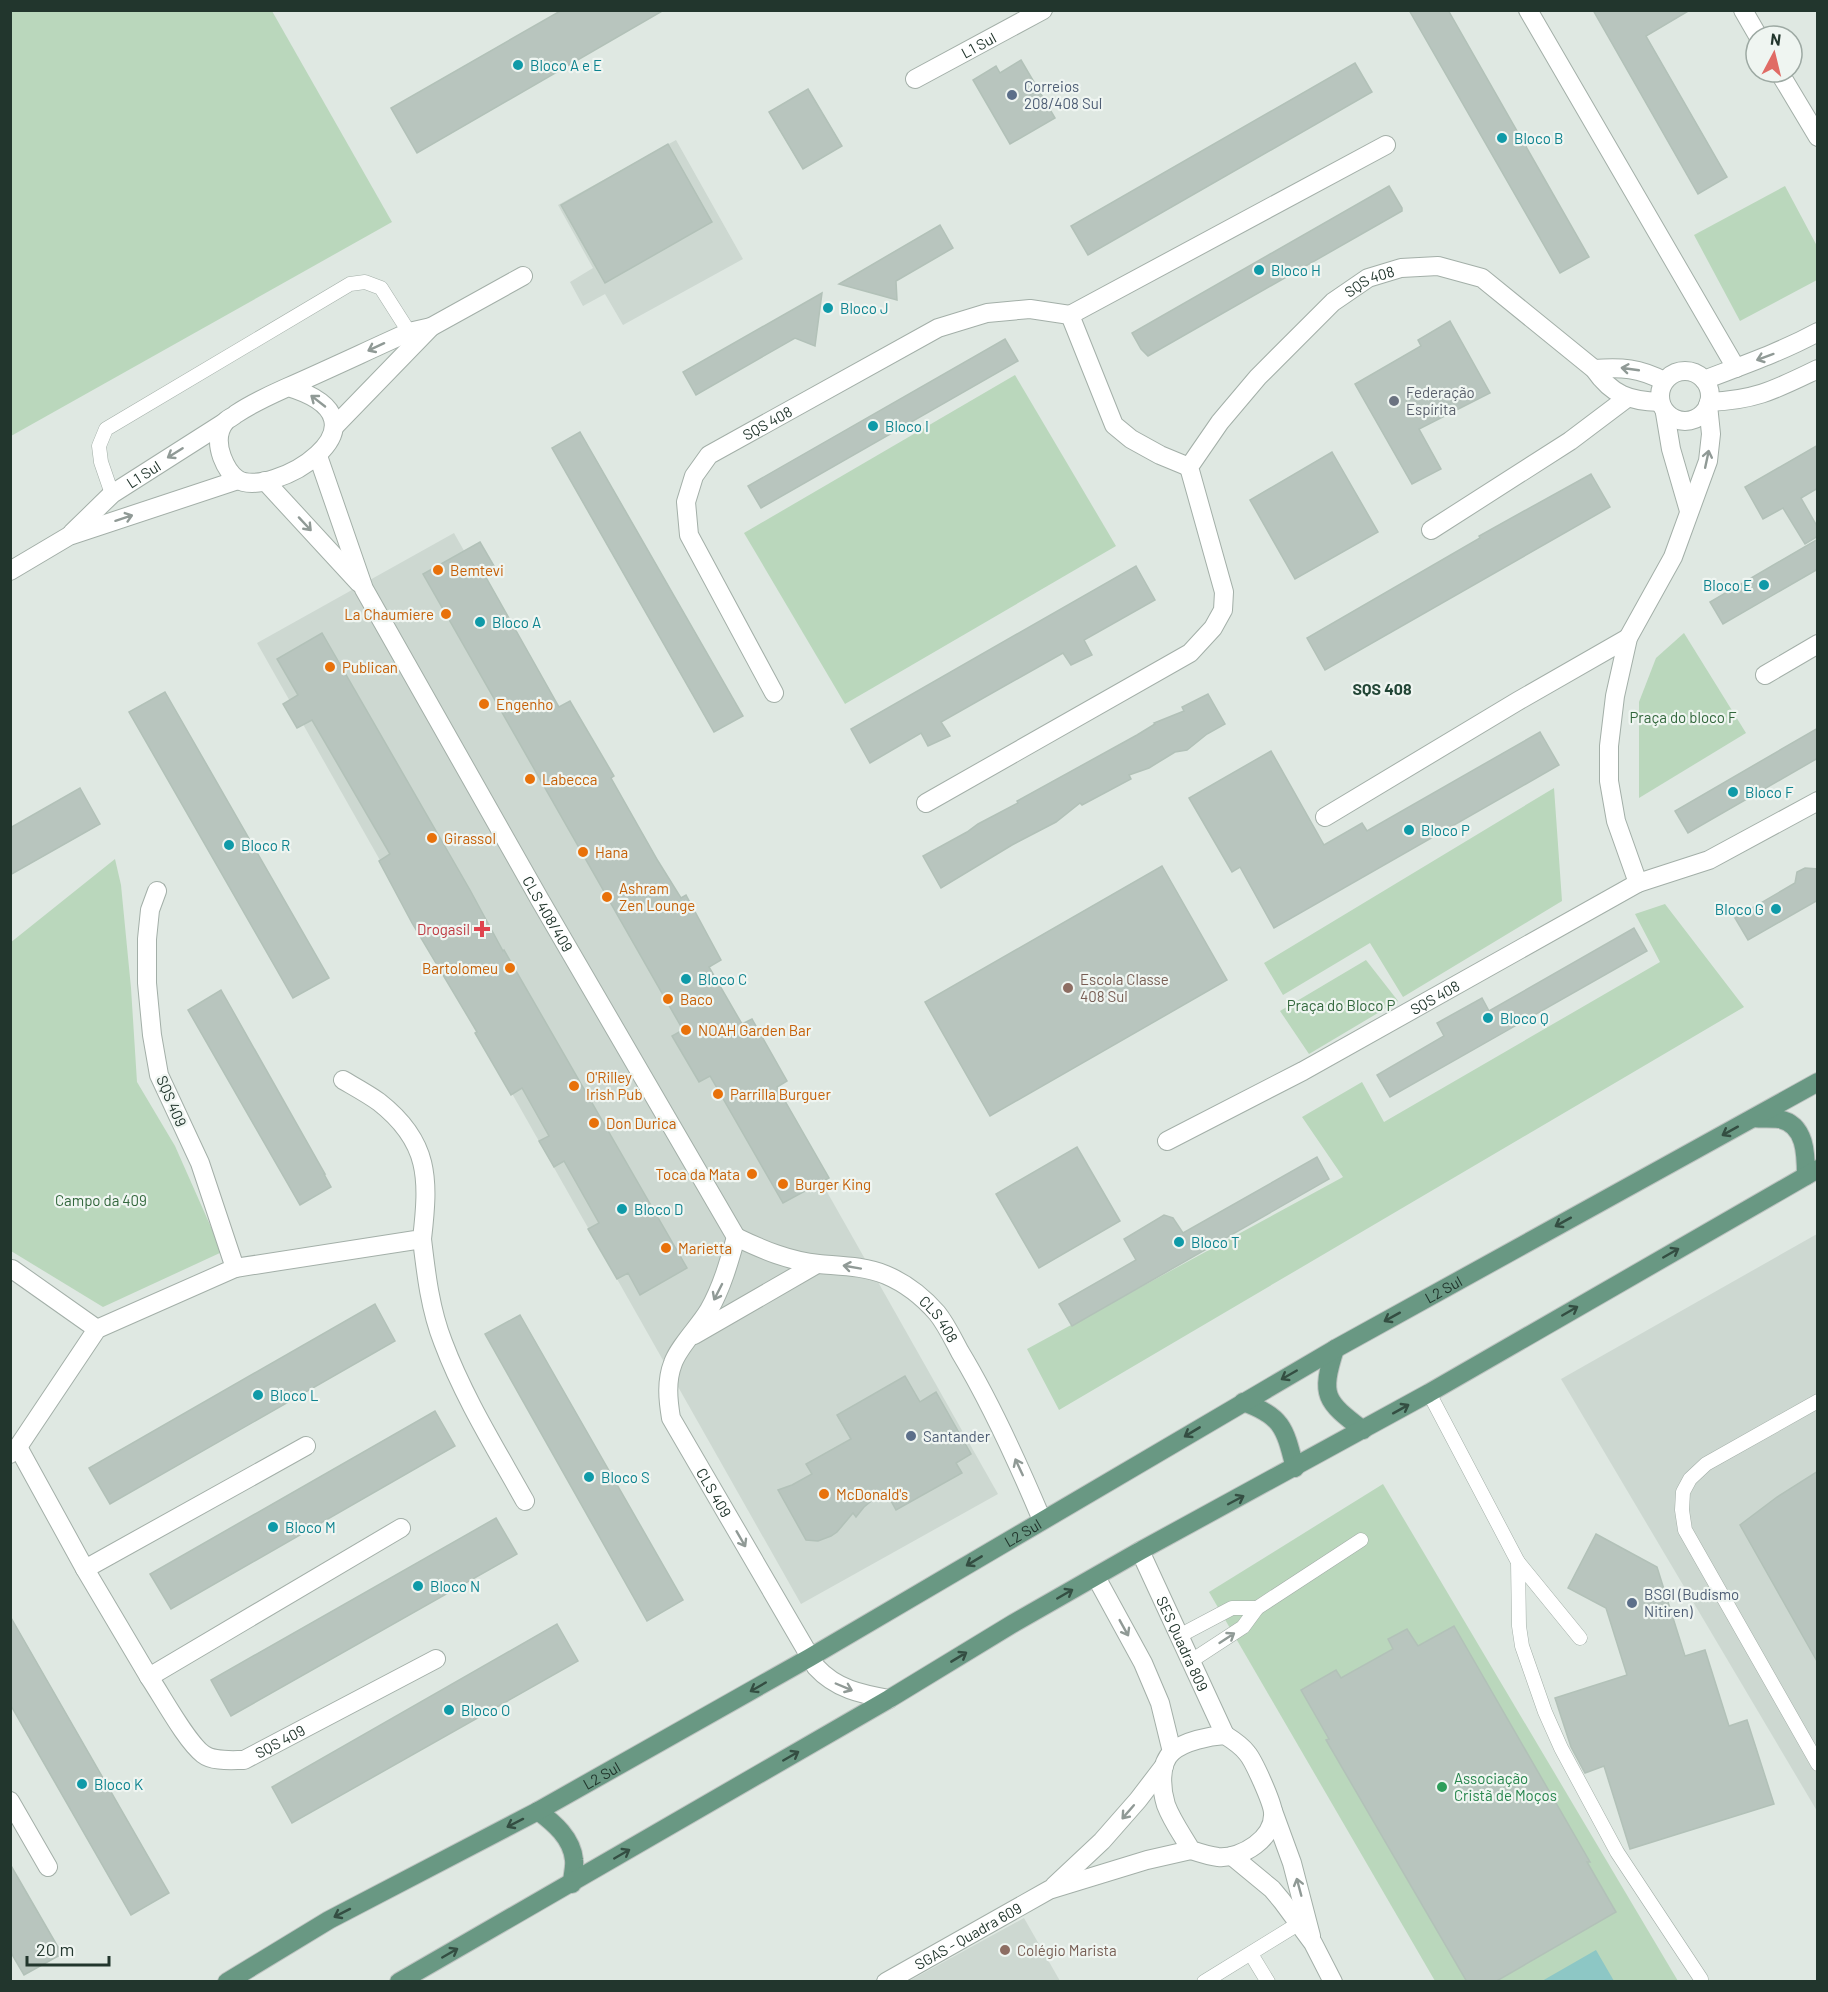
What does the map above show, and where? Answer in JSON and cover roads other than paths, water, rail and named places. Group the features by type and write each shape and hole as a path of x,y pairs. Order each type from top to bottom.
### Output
{"main road":[{"name":"L2 Sul","path":"227,1982 329,1920 538,1811 809,1658 1335,1349 1818,1082"},
{"path":"399,1982 889,1699 1014,1623 1140,1551 1429,1393 1812,1173 1804,1140 1797,1131 1780,1120 1752,1118"},
{"path":"1335,1349 1327,1374 1329,1398 1337,1410 1363,1430"},
{"path":"1243,1402 1263,1409 1282,1427 1295,1468"},
{"path":"538,1811 556,1824 568,1841 574,1859 572,1884"}],"street":[{"name":"L1 Sul","path":"915,80 1042,10"},
{"path":"1528,10 1736,368"},
{"path":"1743,10 1751,24"},
{"path":"1786,84 1818,137"},
{"path":"926,803 1190,653 1213,628 1223,610 1224,592 1189,466 1160,455 1131,439 1114,425 1070,315 1386,145"},
{"name":"SQS 408","path":"1189,466 1220,422 1258,377 1333,302 1368,278 1401,268 1438,266 1482,278 1594,369 1612,390 1627,398 1663,408"},
{"path":"288,387 319,400 329,411 334,427 331,441 318,456 293,472 265,481 250,483 238,480 225,466 220,452 218,439 225,422 258,400 409,332 431,327 522,276"},
{"name":"SQS 408","path":"774,693 689,535 686,502 694,477 709,455 938,328 987,313 1030,309 1070,315"},
{"path":"334,427 431,327"},
{"path":"1704,380 1770,356 1811,336 1817,369 1762,395 1735,401 1709,403"},
{"path":"1594,369 1630,369 1648,373 1664,381"},
{"path":"1638,883 1616,821 1609,781 1609,746 1628,638 1673,558 1708,461 1711,434 1710,390 1704,380 1684,371 1673,374 1664,381 1660,391 1671,449 1689,511"},
{"path":"1431,530 1570,441 1627,398"},
{"path":"1663,408 1674,419 1685,422 1696,419 1705,412 1709,403"},
{"name":"L1 Sul","path":"69,536 112,494 225,422"},
{"name":"CLS 408/409","path":"318,456 364,589 540,900 736,1237"},
{"name":"L1 Sul","path":"10,571 69,536 238,480"},
{"name":"CLS 408/409","path":"265,481 364,589"},
{"path":"1325,817 1518,700 1628,638"},
{"path":"1765,675 1818,644"},
{"name":"SQS 408","path":"1167,1141 1303,1071 1638,883 1709,860 1818,801"},
{"name":"SQS 409","path":"157,891 150,910 147,939 147,983 159,1075 200,1163 235,1268"},
{"path":"343,1080 379,1102 406,1128 422,1158 426,1200 422,1239 429,1292 442,1340 467,1397 525,1501"},
{"name":"CLS 408","path":"736,1237 765,1251 817,1264 850,1266 884,1274 907,1285 938,1313 970,1369 1042,1520"},
{"name":"CLS 409","path":"736,1237 723,1282 708,1311 673,1362 668,1391 671,1418 809,1658 823,1675 833,1682 847,1689 889,1699"},
{"path":"11,1269 97,1329 235,1268 422,1239"},
{"path":"690,1338 817,1264"},
{"name":"SQS 409","path":"97,1329 14,1450 149,1677 190,1740 204,1756 224,1760 244,1760 436,1659"},
{"path":"85,1569 306,1446"},
{"path":"149,1677 401,1528"},
{"name":"SES Quadra 809","path":"1140,1551 1225,1735"},
{"path":"1096,1577 1143,1663 1160,1703 1168,1759 1162,1786 1166,1805 1191,1850 1219,1857 1232,1856 1251,1848 1263,1839 1272,1825 1273,1811"},
{"path":"1168,1759 1193,1742 1210,1736 1225,1735 1248,1754 1273,1811 1294,1872 1302,1923"},
{"name":"SGAS - Quadra 609","path":"1049,1890 1102,1841 1138,1800 1168,1759"},
{"path":"10,1801 48,1867"},
{"name":"SGAS - Quadra 609","path":"886,1982 1049,1890 1147,1860 1191,1850"},
{"path":"1232,1856 1272,1889 1302,1923 1333,1982"}],"lane":[{"path":"112,494 101,462 99,446 106,429 350,284 365,282 381,288 409,332"},
{"path":"1429,1393 1518,1562 1580,1638"},
{"path":"1818,1401 1706,1464 1686,1486 1683,1492 1682,1510 1685,1530 1818,1764"},
{"path":"1191,1661 1243,1627 1257,1608 1361,1540"},
{"path":"1518,1562 1519,1626 1522,1646 1545,1712 1617,1852 1701,1979"},
{"path":"1179,1636 1232,1608 1257,1608"},
{"path":"1204,1982 1302,1923"},
{"path":"1251,1954 1268,1982"}],"water":[{"path":"1596,1950 1614,1981 1542,1981"}],"place":[{"name":"Bloco A e E","path":"518,65"},
{"name":"Correios 208/408 Sul","path":"1012,95"},
{"name":"Bloco B","path":"1502,138"},
{"name":"Bloco H","path":"1259,270"},
{"name":"Bloco J","path":"828,308"},
{"name":"Federação Espírita","path":"1394,401"},
{"name":"Bloco I","path":"873,426"},
{"name":"Bemtevi","path":"438,570"},
{"name":"Bloco E","path":"1764,585"},
{"name":"La Chaumiere","path":"446,614"},
{"name":"Bloco A","path":"480,622"},
{"name":"Publican","path":"330,667"},
{"name":"Engenho","path":"484,704"},
{"name":"Labecca","path":"530,779"},
{"name":"Bloco F","path":"1733,792"},
{"name":"Bloco P","path":"1409,830"},
{"name":"Girassol","path":"432,838"},
{"name":"Bloco R","path":"229,845"},
{"name":"Hana","path":"583,852"},
{"name":"Ashram Zen Lounge","path":"607,897"},
{"name":"Bloco G","path":"1776,909"},
{"name":"Drogasil","path":"482,929"},
{"name":"Bartolomeu","path":"510,968"},
{"name":"Bloco C","path":"686,979"},
{"name":"Escola Classe 408 Sul","path":"1068,988"},
{"name":"Baco","path":"668,999"},
{"name":"Bloco Q","path":"1488,1018"},
{"name":"NOAH Garden Bar","path":"686,1030"},
{"name":"O'Rilley Irish Pub","path":"574,1086"},
{"name":"Parrilla Burguer","path":"718,1094"},
{"name":"Don Durica","path":"594,1123"},
{"name":"Toca da Mata","path":"752,1174"},
{"name":"Burger King","path":"783,1184"},
{"name":"Bloco D","path":"622,1209"},
{"name":"Bloco T","path":"1179,1242"},
{"name":"Marietta","path":"666,1248"},
{"name":"Bloco L","path":"258,1395"},
{"name":"Santander","path":"911,1436"},
{"name":"Bloco S","path":"589,1477"},
{"name":"McDonald's","path":"824,1494"},
{"name":"Bloco M","path":"273,1527"},
{"name":"Bloco N","path":"418,1586"},
{"name":"BSGI (Budismo Nitiren)","path":"1632,1603"},
{"name":"Bloco O","path":"449,1710"},
{"name":"Bloco K","path":"82,1784"},
{"name":"Associação Cristã de Moços","path":"1442,1787"},
{"name":"Colégio Marista","path":"1005,1950"}],"district":[{"name":"SQS 408","path":"1382,688"}],"park label":[{"name":"Praça do bloco F","path":"1683,717"},
{"name":"Praça do Bloco P","path":"1341,1005"},
{"name":"Campo da 409","path":"101,1200"}]}
